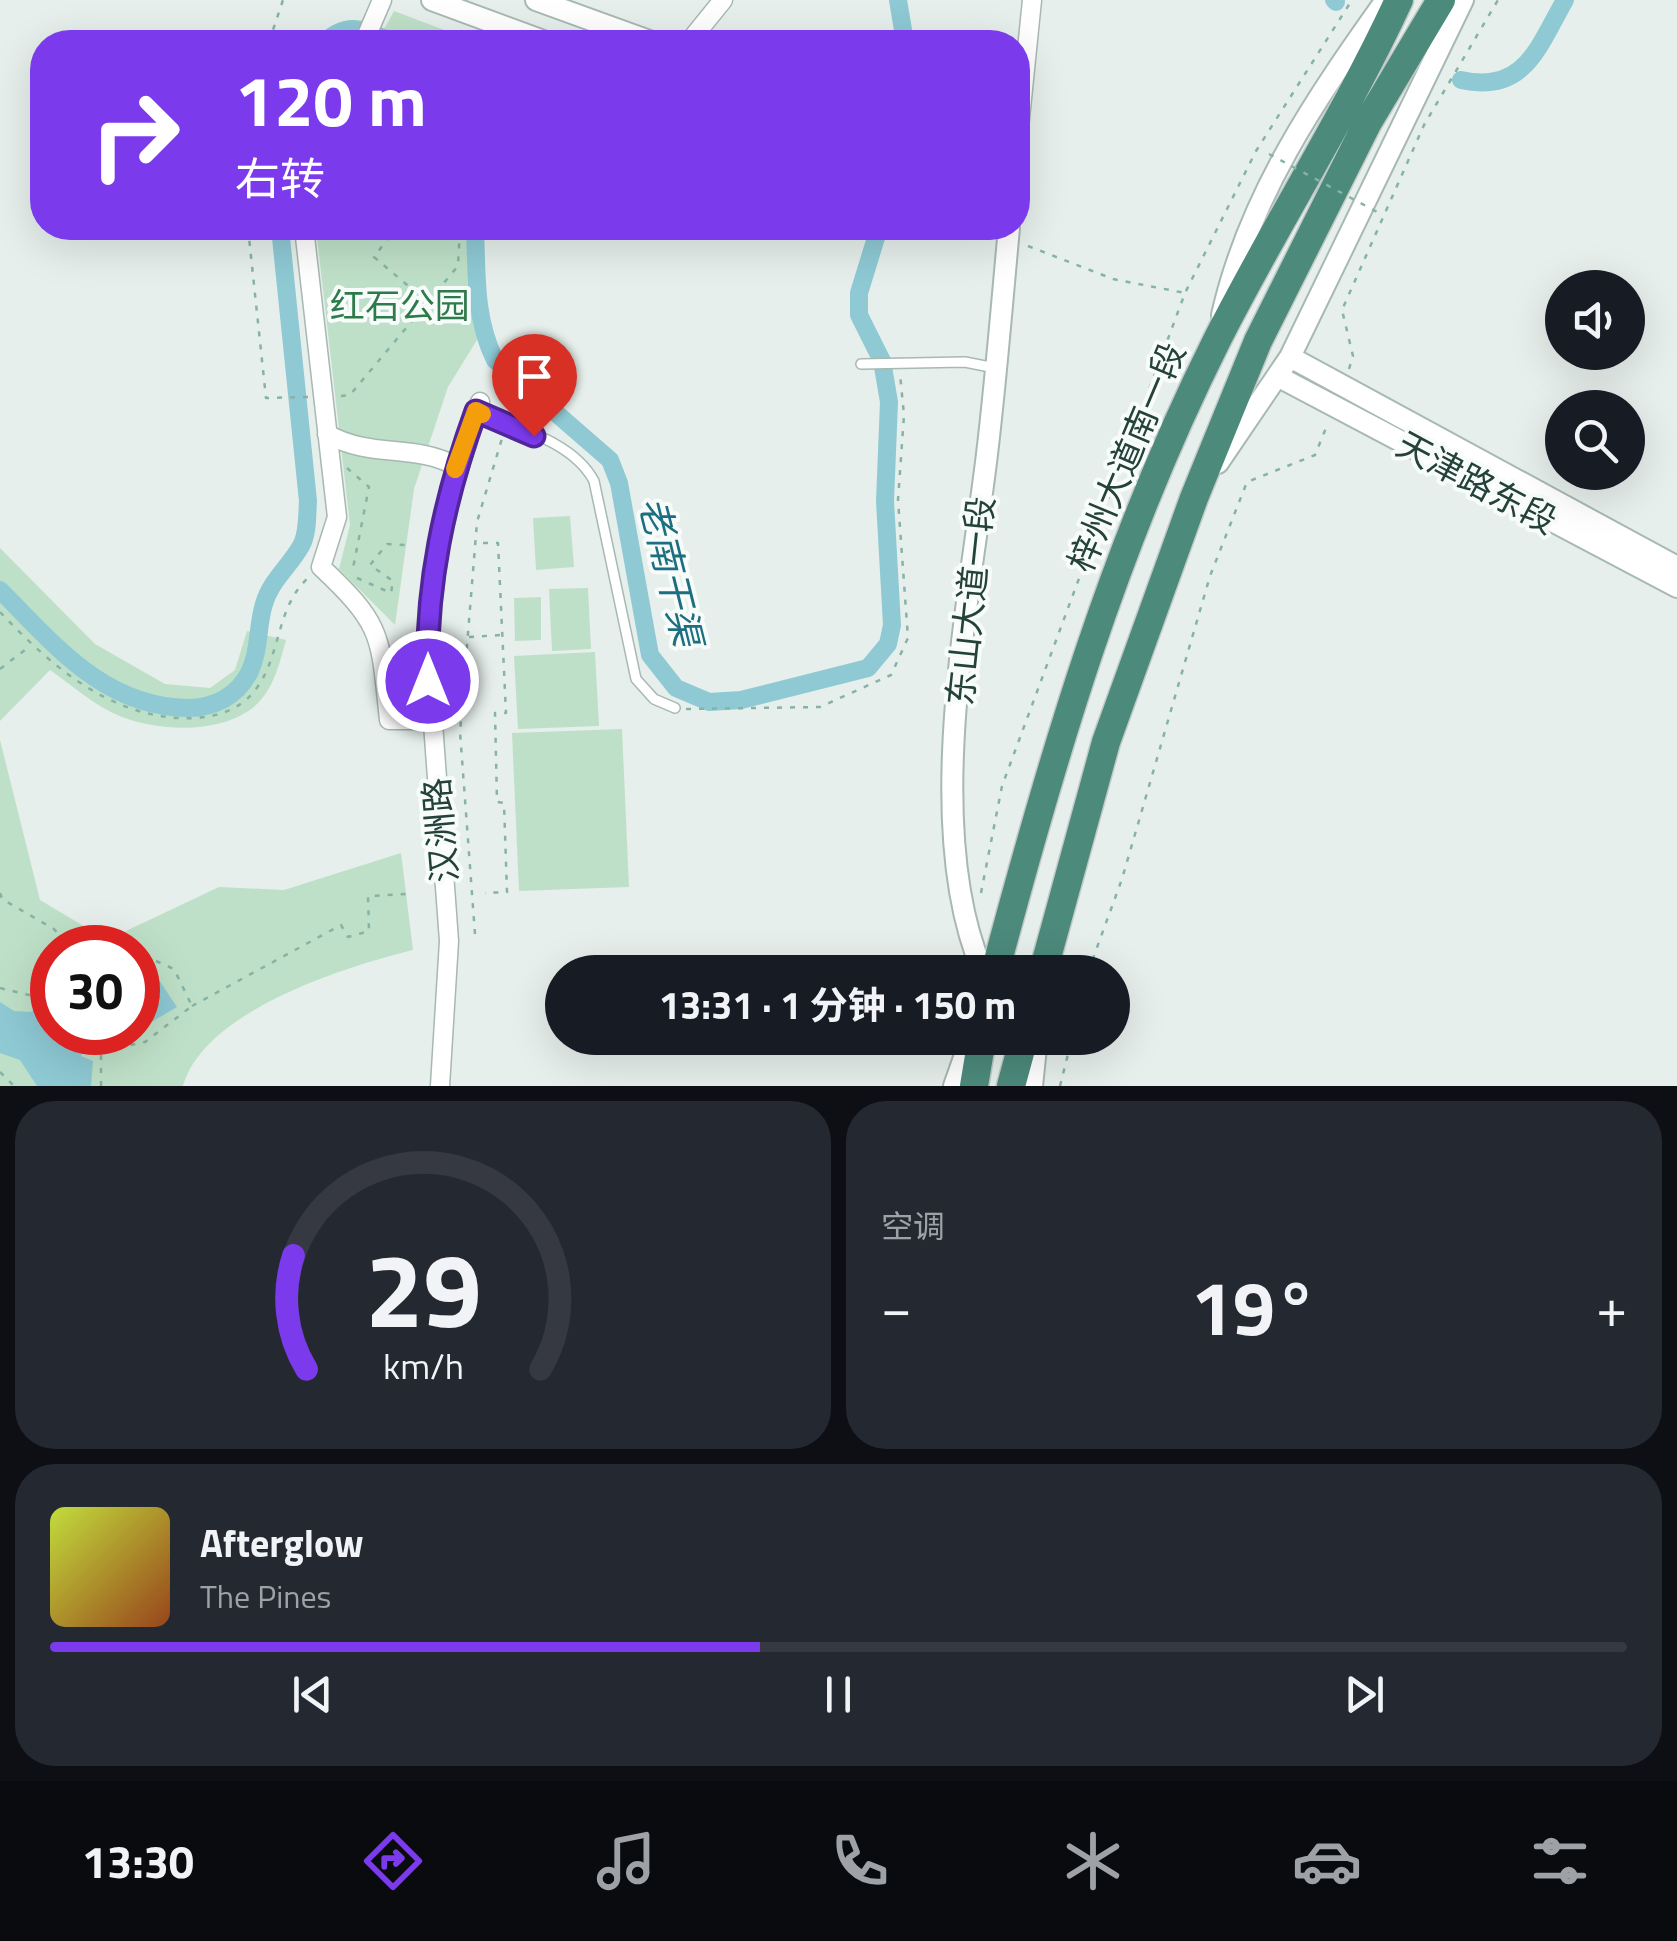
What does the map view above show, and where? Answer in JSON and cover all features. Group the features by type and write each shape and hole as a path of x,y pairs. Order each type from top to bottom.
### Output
{"highway":[{"name":"梓州大道南一段","path":"999,955 1058,736 1129,537 1217,340 1399,0"},
{"path":"1048,955 1106,742 1194,498 1258,340 1320,214 1440,0"},
{"path":"974,1086 979,1055"},
{"path":"1011,1086 1019,1055"}],"street":[{"path":"370,30 382,0"},
{"path":"432,0 513,30"},
{"path":"536,0 619,30"},
{"path":"698,30 723,0"},
{"path":"1029,30 1032,0"},
{"path":"1217,340 1236,257 1280,160 1386,0"},
{"path":"1194,498 1290,356 1463,0"},
{"path":"305,240 337,517 321,567 368,614 379,639 389,720 430,720"},
{"name":"东山大道一段","path":"974,955 960,884 955,747 965,618 1007,240"},
{"name":"天津路东段","path":"1290,356 1677,567"},
{"name":"天津路东段","path":"1277,376 1677,587"},
{"name":"汉洲路","path":"440,1086 450,941 427,642 432,576 456,466 478,406"},
{"path":"328,434 365,451 426,454 456,466"},
{"path":"954,1086 965,1055"},
{"path":"1032,1086 1036,1055"}],"lane":[{"path":"861,364 966,362 995,368"},
{"path":"478,406 506,424 563,449 587,468 594,481 636,679 654,699 675,708"}],"path":[{"path":"272,30 283,0"},
{"path":"981,892 1002,786 1186,293 1256,150 1352,0"},
{"path":"1342,385 1354,356 1342,310 1424,125 1498,0"},
{"path":"1269,154 1379,213"},
{"path":"249,240 266,398 323,397"},
{"path":"388,240 374,257 428,303"},
{"path":"350,395 458,266 459,240"},
{"path":"1024,240 1113,278 1186,293"},
{"path":"675,708 820,707 891,674 908,638 898,500 904,416 898,361"},
{"path":"1094,955 1122,879 1210,576 1247,482 1315,455 1334,406"},
{"path":"475,934 460,732 477,522 506,424"},
{"path":"342,463 369,486 351,574 382,593 391,594 393,581 370,564 387,544 405,545"},
{"path":"483,543 498,543 506,713 495,714 497,802 504,803 508,892 485,893"},
{"path":"0,612 31,645 112,703 154,716 217,716 254,692 268,671 297,588 321,567"},
{"path":"466,637 502,635"},
{"path":"1,666 31,645"},
{"path":"0,893 2,899 49,925"},
{"path":"101,1086 101,1051 145,1042 192,1006 341,924 348,937 370,931 368,896 406,894"},
{"path":"160,963 174,970 192,1006"},
{"path":"0,988 30,996"},
{"path":"1060,1086 1068,1055"},
{"path":"0,1072 14,1086"}],"green space":[{"path":"394,11 444,30 384,30"},
{"name":"红石公园","path":"317,240 471,240 477,340 448,387 414,489 395,625 339,569 350,525"},
{"path":"570,516 574,567 536,570 533,518"},
{"path":"0,548 95,644 165,684 210,688 235,670 247,631 286,640 272,683 257,704 228,721 192,727 155,726 112,713 50,670 0,721"},
{"path":"588,588 591,649 552,651 549,589"},
{"path":"541,597 541,640 515,641 514,598"},
{"path":"595,652 599,726 518,729 514,656"},
{"path":"622,729 629,887 519,891 512,733"},
{"path":"0,740 40,900 82,925 30,925 30,1055 160,1055 160,925 139,925 219,887 284,890 401,853 413,950 315,981 247,1014 196,1059 183,1086 0,1086"}],"water":[{"path":"160,982 177,1007 160,1017"},
{"path":"0,1002 14,1011 30,1012 30,1055 81,1055 93,1061 91,1086 37,1086 20,1060 0,1053"}],"waterway":[{"name":"老南干渠","path":"898,0 903,30"},
{"name":"老南干渠","path":"1461,80 1483,83 1515,73 1537,50 1565,0"},
{"name":"老南干渠","path":"346,30 361,30"},
{"name":"老南干渠","path":"0,590 83,669 131,697 158,705 198,707 224,699 245,680 255,655 267,595 301,546 307,524 308,501 281,240"},
{"name":"老南干渠","path":"475,240 480,312 495,360 610,460 619,483 650,655 676,688 709,702 741,700 868,668 888,644 892,625 885,501 889,402 882,361 859,315 859,293 875,240"}],"slow traffic":[{"path":"455,469 476,411 482,414"}],"route":[{"path":"428,681 432,576 456,466 476,411 534,436"}]}
